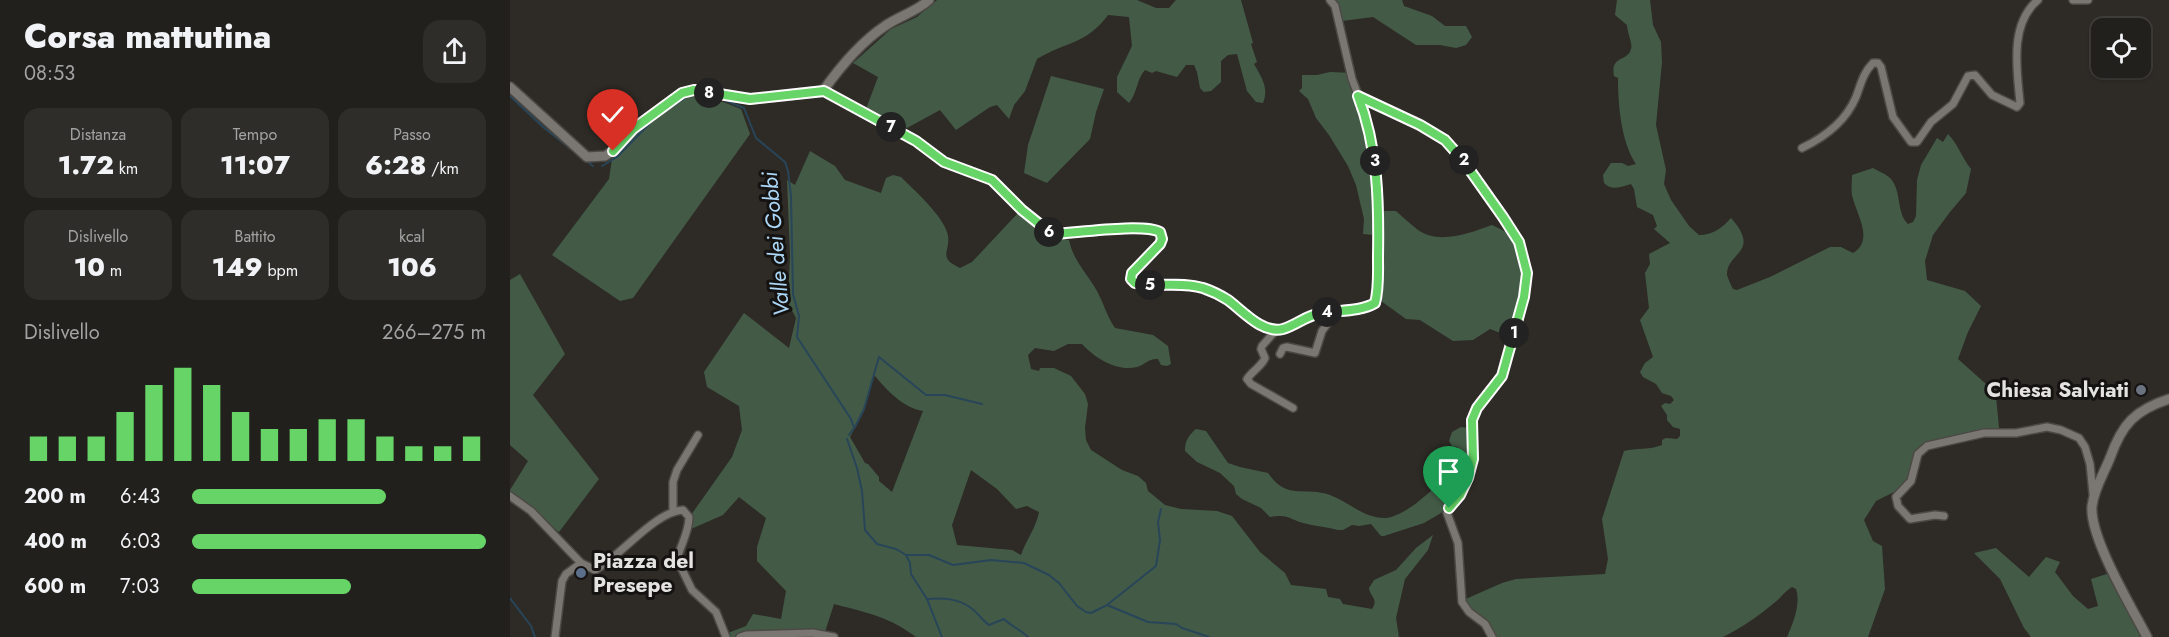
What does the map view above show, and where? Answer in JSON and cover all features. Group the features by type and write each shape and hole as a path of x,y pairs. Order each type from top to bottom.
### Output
{"street":[{"path":"824,91 858,50 884,27 922,7 929,0"},
{"path":"510,87 587,157 605,156 613,151 633,129 682,93 694,90 750,99 824,91 916,141 944,162 992,180 1022,210 1052,234 1136,227 1160,232 1162,239 1160,244 1132,273 1131,279 1135,283 1178,284 1202,288 1229,301 1256,322 1284,329 1309,316 1370,307 1375,303 1377,297 1377,176 1365,112 1352,79 1335,6 1330,0"},
{"path":"1802,148 1817,141 1836,126 1853,102 1860,83 1873,63 1878,63 1881,67 1893,117 1911,142 1917,142 1931,122 1950,108 1965,80 1972,75 1975,75 1992,95 2017,106 2020,103 2017,64 2020,31 2028,11 2038,0"},
{"path":"2073,0 2088,0"},
{"path":"1358,96 1420,125 1445,140 1462,159 1503,217 1519,242 1523,256 1527,273 1526,288 1502,376 1473,415 1471,469 1466,483 1447,513 1458,543 1462,602 1485,624 1492,637"},
{"path":"1280,354 1283,348 1287,347 1315,353 1322,331 1336,312"},
{"path":"1277,329 1262,346 1261,350 1265,358 1263,362 1252,371 1247,379 1251,384 1293,408"},
{"path":"2093,498 2116,441 2127,424 2143,410 2169,399"},
{"path":"1944,516 1910,519 1898,506 1896,498 1911,481 1915,460 1922,449 1933,443 1984,433 2016,434 2047,427 2079,438 2085,447 2090,464 2092,509 2098,539 2147,637"},
{"path":"673,511 673,482 677,470 698,435"},
{"path":"510,496 531,511 581,563 595,570 673,511 683,510 689,517 689,528 681,542 677,559 692,590 716,612 726,637"},
{"path":"555,637 562,581 566,574 581,563"},
{"path":"740,637 813,633 834,637"}],"green space":[{"path":"937,0 1137,0 1156,8 1169,8 1176,0 1241,0 1257,62 1254,64 1265,88 1265,98 1263,103 1256,102 1247,91 1237,54 1228,55 1221,61 1221,82 1211,91 1204,92 1200,88 1194,65 1186,65 1177,77 1145,70 1129,103 1117,92 1117,77 1132,46 1129,17 1108,15 1100,25 1084,37 1037,59 1025,91 1014,105 1009,119 997,105 990,107 956,130 940,110 907,128 866,109 878,77 853,63 891,29 917,17"},
{"path":"1333,0 1402,0 1404,6 1432,16 1445,26 1466,26 1472,37 1466,45 1456,48 1416,45 1373,17 1342,21"},
{"path":"1617,0 1650,0 1653,25 1661,42 1662,62 1656,125 1666,170 1664,184 1671,200 1689,226 1699,235 1717,230 1731,218 1740,230 1743,245 1728,267 1727,275 1733,289 1737,290 1770,277 1830,247 1841,247 1853,253 1859,248 1863,241 1863,234 1852,195 1852,175 1873,168 1890,178 1896,189 1902,214 1908,224 1913,222 1916,216 1917,180 1921,165 1937,138 1943,142 1948,134 1971,169 1966,193 1933,235 1925,261 1927,280 1965,291 1981,306 1958,359 1986,384 1995,386 2000,438 1983,438 1922,451 1902,488 1876,501 1864,520 1873,541 1882,546 1885,589 1868,637 1787,637 1797,607 1796,589 1792,587 1756,617 1723,637 1490,637 1459,602 1516,579 1605,574 1608,559 1602,519 1624,451 1657,447 1662,445 1662,440 1666,438 1677,439 1680,436 1680,429 1673,427 1667,420 1667,415 1661,406 1665,403 1670,404 1674,400 1671,396 1662,393 1656,384 1643,377 1640,372 1645,363 1653,357 1640,320 1649,308 1645,273 1650,264 1649,254 1670,243 1654,229 1657,226 1653,215 1637,207 1631,184 1613,188 1604,183 1603,175 1611,163 1622,163 1628,166 1636,164 1624,134 1618,78 1614,76 1613,69 1617,62 1627,56 1631,47 1627,25 1615,15"},
{"path":"1330,72 1353,73 1373,140 1381,211 1396,211 1418,230 1435,237 1455,236 1492,225 1514,236 1529,268 1524,273 1525,279 1511,337 1490,329 1473,340 1453,341 1420,320 1406,319 1381,301 1383,236 1363,234 1364,219 1356,185 1348,166 1316,118 1308,99 1299,91 1302,88 1302,75"},
{"path":"1051,76 1104,89 1090,139 1047,183 1024,173 1028,145"},
{"path":"693,96 723,102 741,109 750,134 633,298 620,301 552,255 609,179 612,159 641,129 667,108"},
{"path":"810,151 835,166 845,180 881,193 886,178 893,175 901,177 927,203 944,225 948,238 946,257 960,268 972,262 1018,213 1042,231 1054,237 1069,240 1076,259 1097,291 1115,328 1153,335 1168,346 1171,364 1161,365 1158,359 1155,359 1137,367 1114,366 1100,359 1082,344 1068,344 1054,351 1035,348 1028,355 1031,369 1039,371 1040,368 1054,368 1071,376 1085,394 1088,404 1086,440 1091,450 1122,470 1138,476 1146,483 1148,491 1165,505 1181,509 1217,511 1232,516 1260,552 1285,573 1291,585 1326,589 1328,597 1340,599 1343,604 1372,609 1374,600 1369,588 1374,580 1396,570 1416,548 1433,535 1428,550 1405,579 1396,618 1399,637 916,637 887,620 834,604 824,635 826,637 729,637 728,633 746,626 753,614 781,619 786,591 757,561 757,547 766,518 739,497 723,515 691,529 691,515 732,457 742,430 739,406 707,387 704,372 744,313 789,348 796,318 788,303 790,255 787,180 795,185","holes":["874,375 902,402 923,411 892,492 879,481 879,477 865,463 850,437 864,411","971,470 997,489 1016,509 1027,506 1039,512 1021,555 1012,550 957,545 952,525"]},
{"path":"520,274 565,354 533,395 599,479 559,532 510,493 528,461 510,445 510,280"},
{"path":"1461,427 1476,429 1477,464 1441,513 1424,523 1384,536 1381,536 1371,524 1352,525 1338,530 1303,523 1284,516 1270,517 1261,508 1236,494 1234,486 1220,473 1197,462 1185,451 1186,441 1196,429 1206,431 1228,463 1268,473 1275,482 1289,490 1330,495 1363,513 1385,518 1407,510 1441,480 1456,457 1458,447 1452,446 1449,441 1452,432"},
{"path":"1996,548 2029,577 2046,557 2060,562 2055,572 2073,596 2088,609 2098,606 2091,579 2113,572 2149,637 2031,637 2024,628 2000,579 1974,553"}],"waterway":[{"name":"Valle dei Gobbi","path":"660,115 688,96 696,94"},
{"name":"Valle dei Gobbi","path":"510,96 543,127 576,153"},
{"name":"Valle dei Gobbi","path":"719,98 744,108 756,138 785,162 791,196 793,294 799,316 797,337 851,419 854,428 849,435"},
{"name":"Valle dei Gobbi","path":"602,166 617,157 655,118"},
{"name":"Valle dei Gobbi","path":"585,160 593,166"},
{"path":"855,427 864,409 879,357 926,395 945,395 982,404"},
{"name":"Valle dei Gobbi","path":"847,439 862,491 865,530 877,544 896,549 906,555 910,563 911,574 927,599 942,637"},
{"path":"1107,605 1156,566 1160,540 1158,522 1161,509"},
{"path":"906,555 929,555 953,565 991,560 1024,563 1049,575 1059,583 1077,606 1086,612 1091,613 1107,605 1148,622 1176,624 1209,637"},
{"path":"510,598 531,626 535,637"},
{"path":"927,599 956,600 973,610 989,625 1004,619 1028,637"}],"place":[{"name":"Chiesa Salviati","path":"2141,390"},
{"name":"Piazza del Presepe","path":"581,573"}],"route":[{"path":"613,151 633,129 682,93 694,90 750,99 788,93 824,91 863,110 916,141 944,162 992,180 1022,210 1052,234 1136,227 1160,232 1162,239 1160,244 1132,273 1131,279 1135,283 1178,284 1202,288 1229,301 1256,322 1268,327 1284,329 1309,316 1370,307 1375,303 1377,297 1377,176 1365,112 1358,96 1420,125 1445,140 1462,159 1519,242 1527,273 1524,297 1502,376 1473,415 1471,469 1460,495 1449,508"}]}
